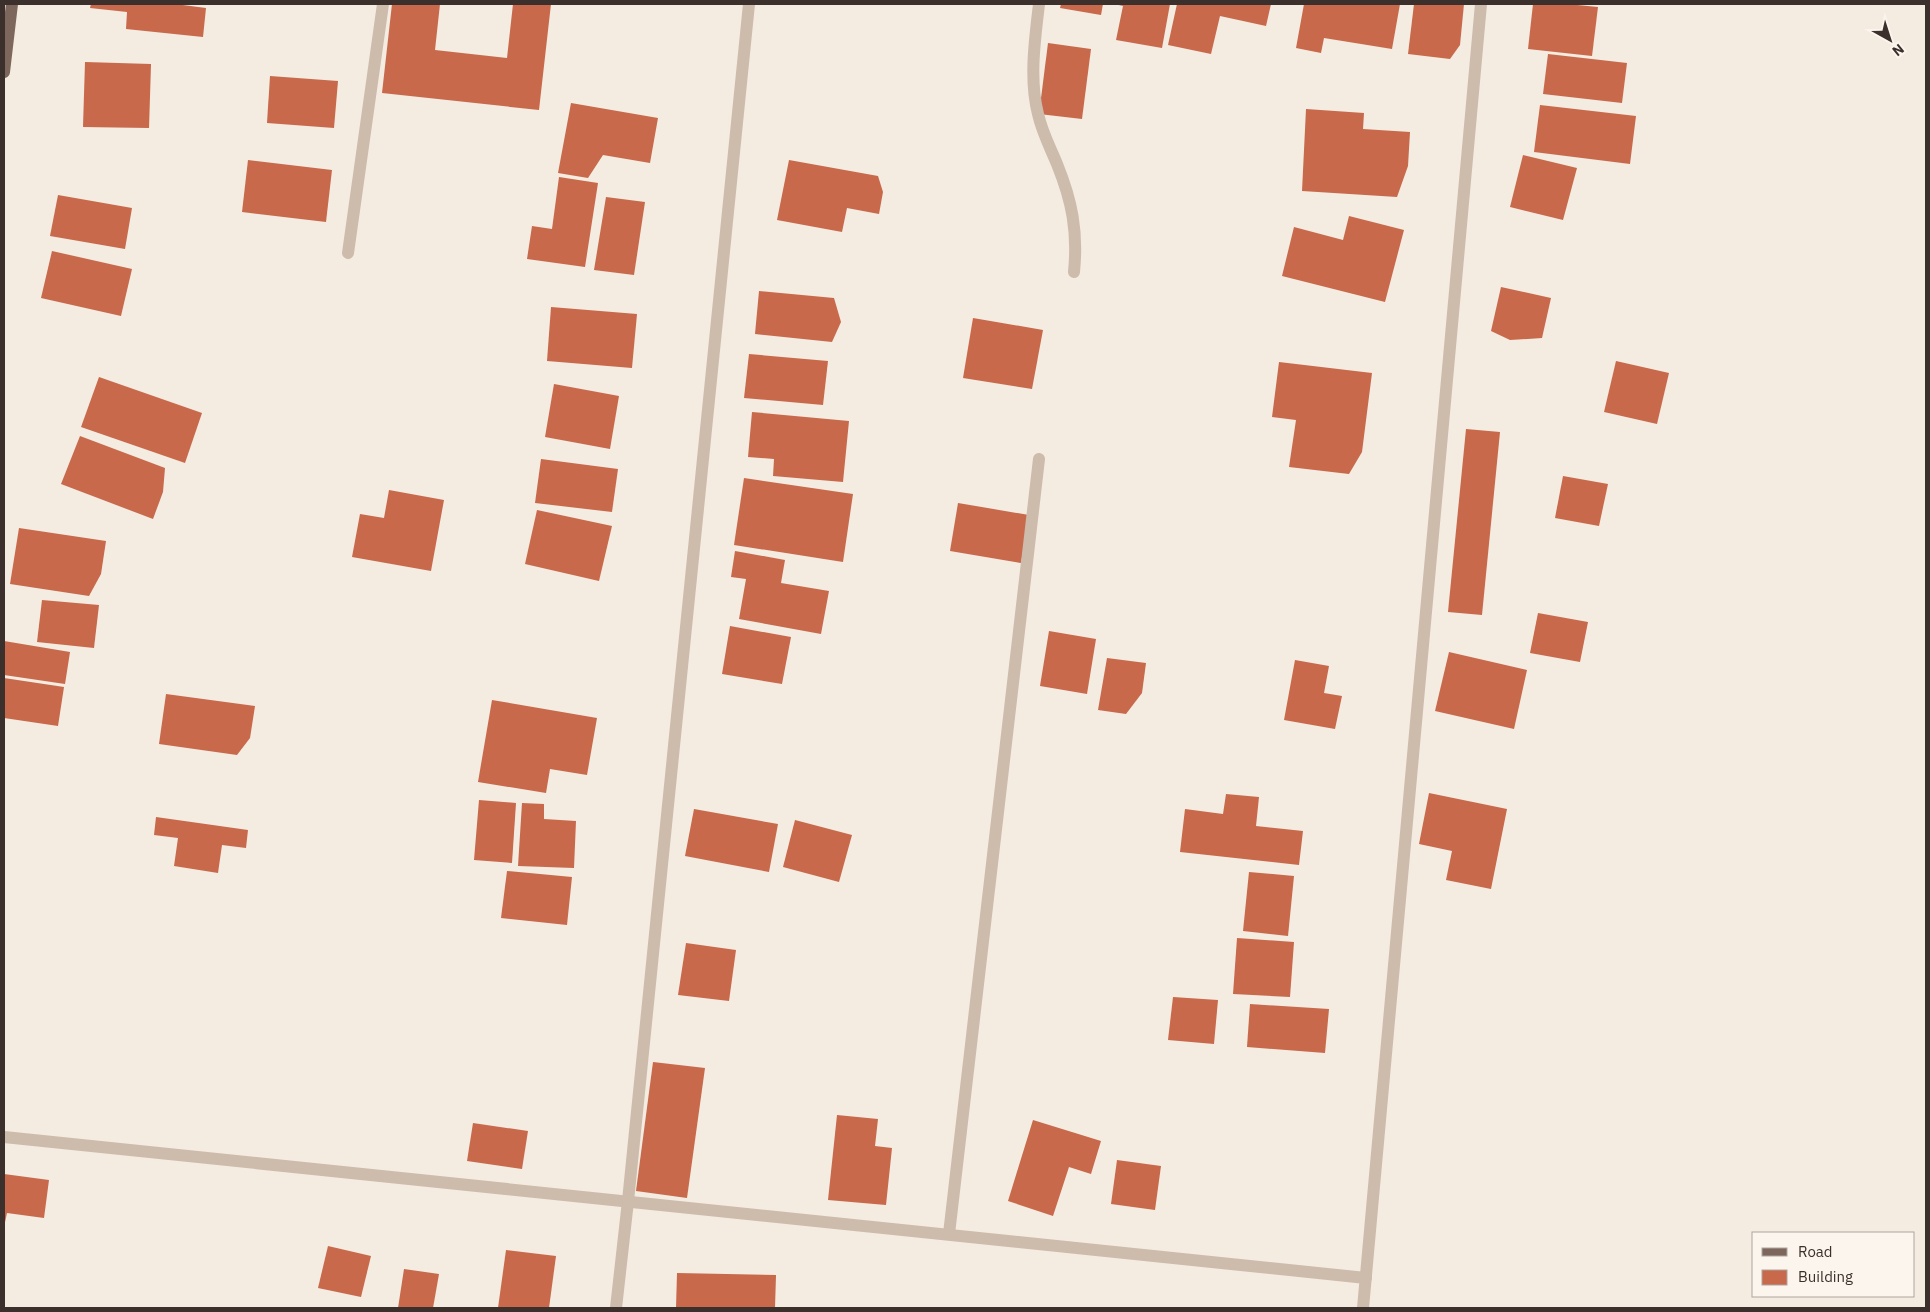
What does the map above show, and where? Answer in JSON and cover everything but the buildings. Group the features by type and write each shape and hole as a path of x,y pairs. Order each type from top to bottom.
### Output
{"main road":[{"path":"4,72 12,4"}],"street":[{"path":"348,253 384,4"},
{"path":"616,1308 749,4"},
{"path":"1039,4 1033,78 1037,112 1043,132 1067,190 1074,221 1076,245 1074,272"},
{"path":"1363,1308 1481,4"},
{"path":"949,1234 1039,459"},
{"path":"4,1137 1366,1278"}]}
